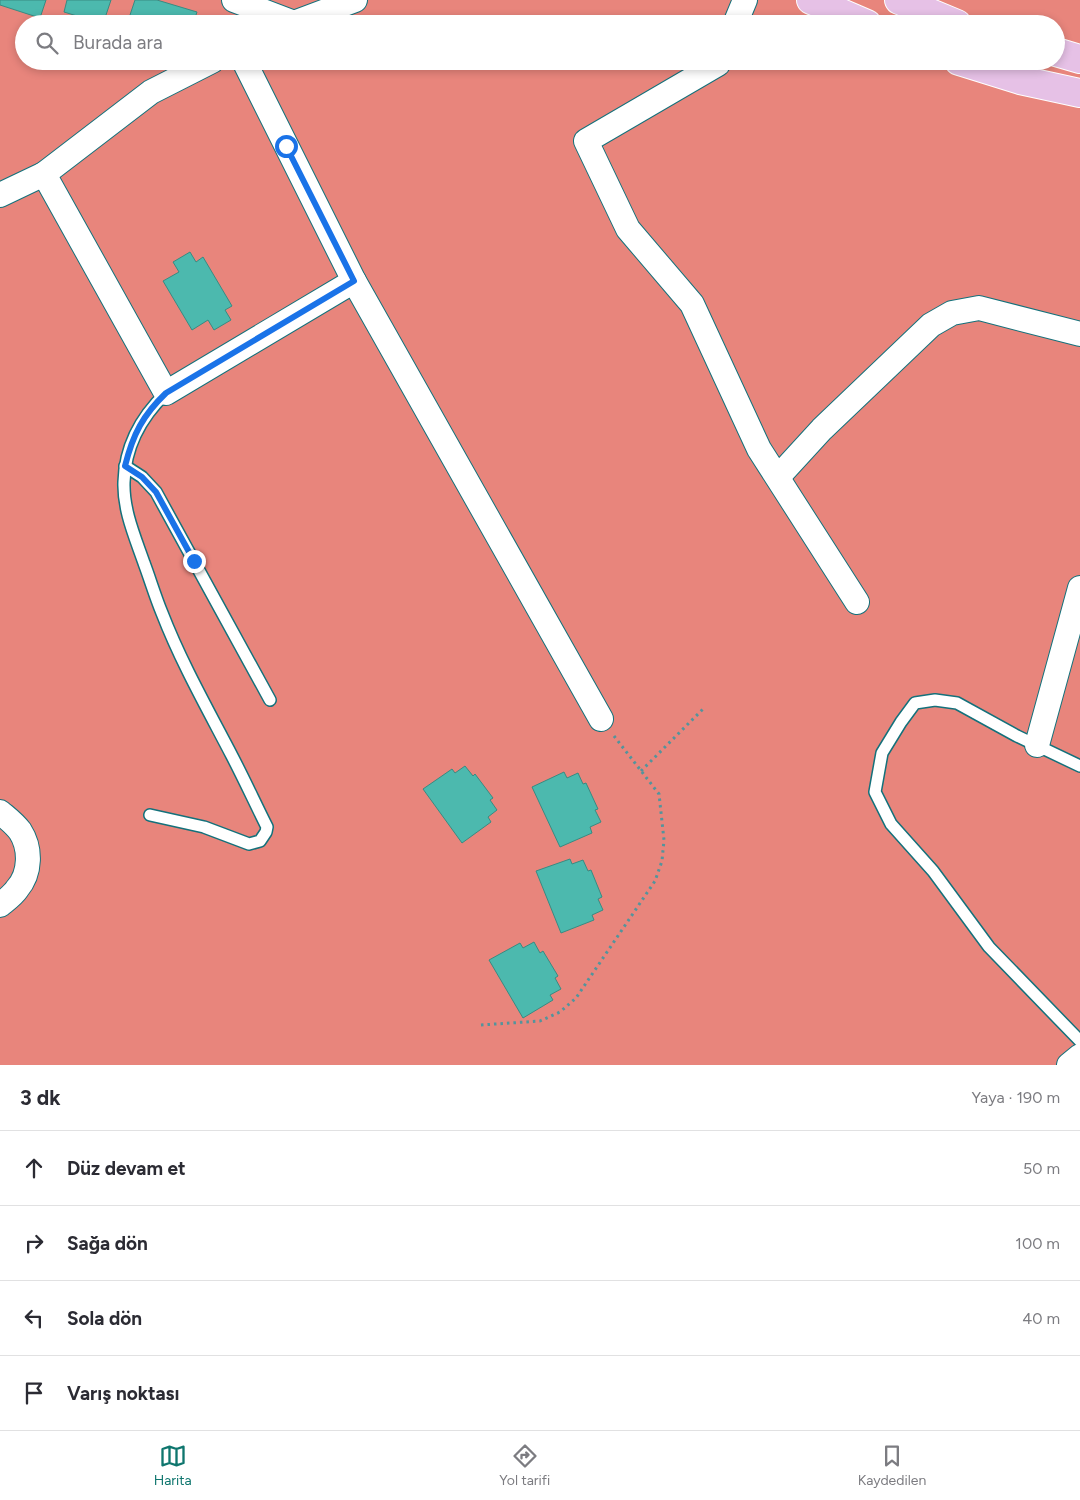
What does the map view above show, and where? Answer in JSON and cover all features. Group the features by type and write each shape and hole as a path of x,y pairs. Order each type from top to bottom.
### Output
{"main road":[{"path":"811,0 846,15"},
{"path":"899,0 935,15"},
{"path":"1065,55 1080,59"},
{"path":"988,70 1020,80 1080,93"}],"street":[{"path":"234,0 272,15"},
{"path":"315,15 355,0"},
{"path":"739,15 745,0"},
{"path":"0,195 44,174 151,92 194,70"},
{"path":"248,70 354,281 601,719"},
{"path":"708,70 586,141 628,229 692,304 759,449 857,602"},
{"path":"44,174 166,393 354,281"},
{"path":"778,477 822,429 931,325 952,313 979,308 1080,334"},
{"path":"1037,745 1080,588"},
{"path":"0,812 13,822 20,832 28,854 28,864 22,882 17,890 0,905"},
{"path":"1069,1065 1080,1056"}],"lane":[{"path":"150,815 204,827 249,844 260,841 267,827 196,688 162,612 128,518 124,483 129,448 144,417 166,393"},
{"path":"125,466 142,477 156,492 270,700"},
{"path":"1080,766 957,703 935,700 914,703 901,722 882,753 875,792 891,824 933,871 989,948 1080,1041"}],"path":[{"path":"641,771 703,709"},
{"path":"481,1025 540,1022 560,1012 576,998 655,881 662,861 664,840 659,794 601,719"}],"shaded area":[{"path":"0,0 1080,0 1080,1065 0,1065"}],"building":[{"path":"0,0 46,0 41,15 31,15 0,5"},
{"path":"67,0 111,0 106,15 74,15 64,12"},
{"path":"135,0 157,0 197,12 196,15 130,15"},
{"path":"190,252 196,262 203,257 232,306 225,310 231,320 214,330 208,320 192,330 163,281 179,272 173,262"},
{"path":"465,766 473,776 475,774 493,798 490,800 497,810 488,817 491,822 462,843 423,789 452,769 455,773"},
{"path":"564,772 567,778 578,773 583,784 586,783 598,809 595,810 601,822 590,827 592,833 560,847 532,787"},
{"path":"570,859 572,864 583,860 588,871 591,870 602,897 598,899 603,910 592,915 594,920 561,933 536,871"},
{"path":"534,942 540,953 543,951 558,976 555,978 561,989 550,995 553,1000 523,1018 489,960 520,943 523,948"}],"route":[{"path":"194,561 156,492 134,470 125,466 129,448 144,417 166,393 354,281 286,146"}]}
